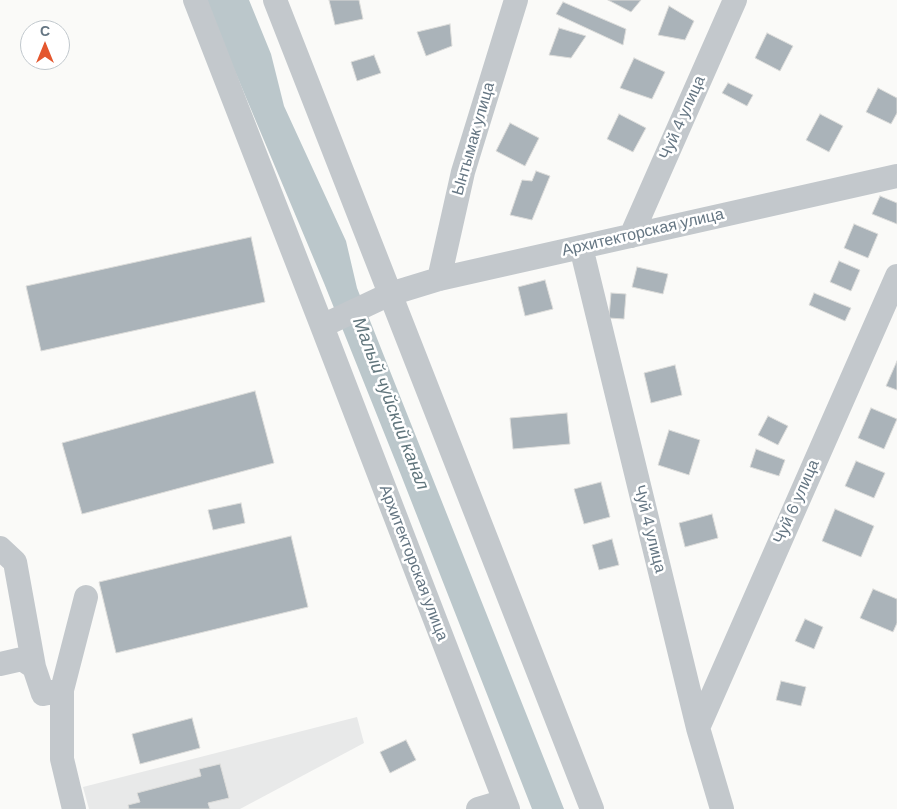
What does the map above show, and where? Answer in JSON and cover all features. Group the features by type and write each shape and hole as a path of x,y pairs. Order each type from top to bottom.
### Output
{"street":[{"name":"Архитекторская улица","path":"195,0 327,323 507,805"},
{"path":"275,0 592,809"},
{"path":"500,0 508,26"},
{"name":"Ынтымак улица","path":"439,279 463,172 516,0"},
{"name":"Чуй 4 улица","path":"631,236 735,0"},
{"name":"Архитекторская улица","path":"327,323 390,294 439,279 897,176"},
{"name":"Чуй 4 улица","path":"581,247 698,728 722,809"},
{"name":"Чуй 6 улица","path":"698,728 897,276"},
{"path":"0,548 16,562 34,667 43,694 62,690"},
{"path":"74,809 62,759 62,690 86,597"},
{"path":"0,664 22,659 34,667"},
{"path":"478,809 507,805"}],"shaded area":[{"path":"357,717 364,743 240,809 89,809 83,787"}],"water":[{"name":"Малый чуйский канал","path":"205,0 249,0 271,54 284,106 346,241 357,288 564,809 532,809 324,283"}],"building":[{"path":"329,0 359,0 363,19 335,25"},
{"path":"608,0 641,0 631,12"},
{"path":"563,2 626,29 623,45 556,14"},
{"path":"669,6 694,21 685,40 658,35"},
{"path":"450,24 452,46 426,56 417,32"},
{"path":"559,28 586,36 571,58 549,55"},
{"path":"767,33 793,46 780,71 755,58"},
{"path":"374,55 381,73 357,81 351,62"},
{"path":"634,58 665,72 652,99 620,88"},
{"path":"728,83 753,95 747,106 722,93"},
{"path":"878,88 897,98 897,113 891,124 866,112"},
{"path":"619,114 646,128 633,152 607,139"},
{"path":"820,114 843,126 829,152 806,140"},
{"path":"510,123 539,138 525,166 496,151"},
{"path":"536,171 550,176 532,220 510,215 522,180 532,181"},
{"path":"880,196 897,203 897,224 872,214"},
{"path":"854,224 878,234 868,258 844,248"},
{"path":"251,237 265,302 41,351 26,286"},
{"path":"839,261 860,270 851,291 830,282"},
{"path":"637,267 668,274 663,294 632,287"},
{"path":"545,280 553,309 525,316 518,287"},
{"path":"611,293 626,294 624,319 609,318"},
{"path":"814,293 851,308 845,321 809,305"},
{"path":"897,361 897,390 886,386"},
{"path":"675,365 682,395 651,403 644,373"},
{"path":"255,391 274,463 82,514 62,443"},
{"path":"871,408 897,419 884,449 858,438"},
{"path":"567,413 570,444 513,449 510,418"},
{"path":"768,416 788,426 778,445 758,435"},
{"path":"669,430 700,440 689,475 658,465"},
{"path":"756,449 785,460 779,476 750,467"},
{"path":"856,461 885,473 874,498 845,486"},
{"path":"601,482 610,517 584,524 574,489"},
{"path":"241,503 245,523 213,530 208,510"},
{"path":"835,509 874,526 861,557 822,541"},
{"path":"712,514 718,538 685,547 679,523"},
{"path":"291,536 308,607 116,653 99,582"},
{"path":"612,539 619,565 599,570 592,545"},
{"path":"873,589 897,599 897,623 893,632 860,618"},
{"path":"805,619 823,627 814,649 795,641"},
{"path":"781,681 806,687 801,706 776,700"},
{"path":"192,718 200,748 140,764 132,734"},
{"path":"406,740 416,760 390,773 380,752"},
{"path":"220,764 229,798 208,803 210,809 129,809 128,805 140,802 137,793 201,776 199,769"}]}
